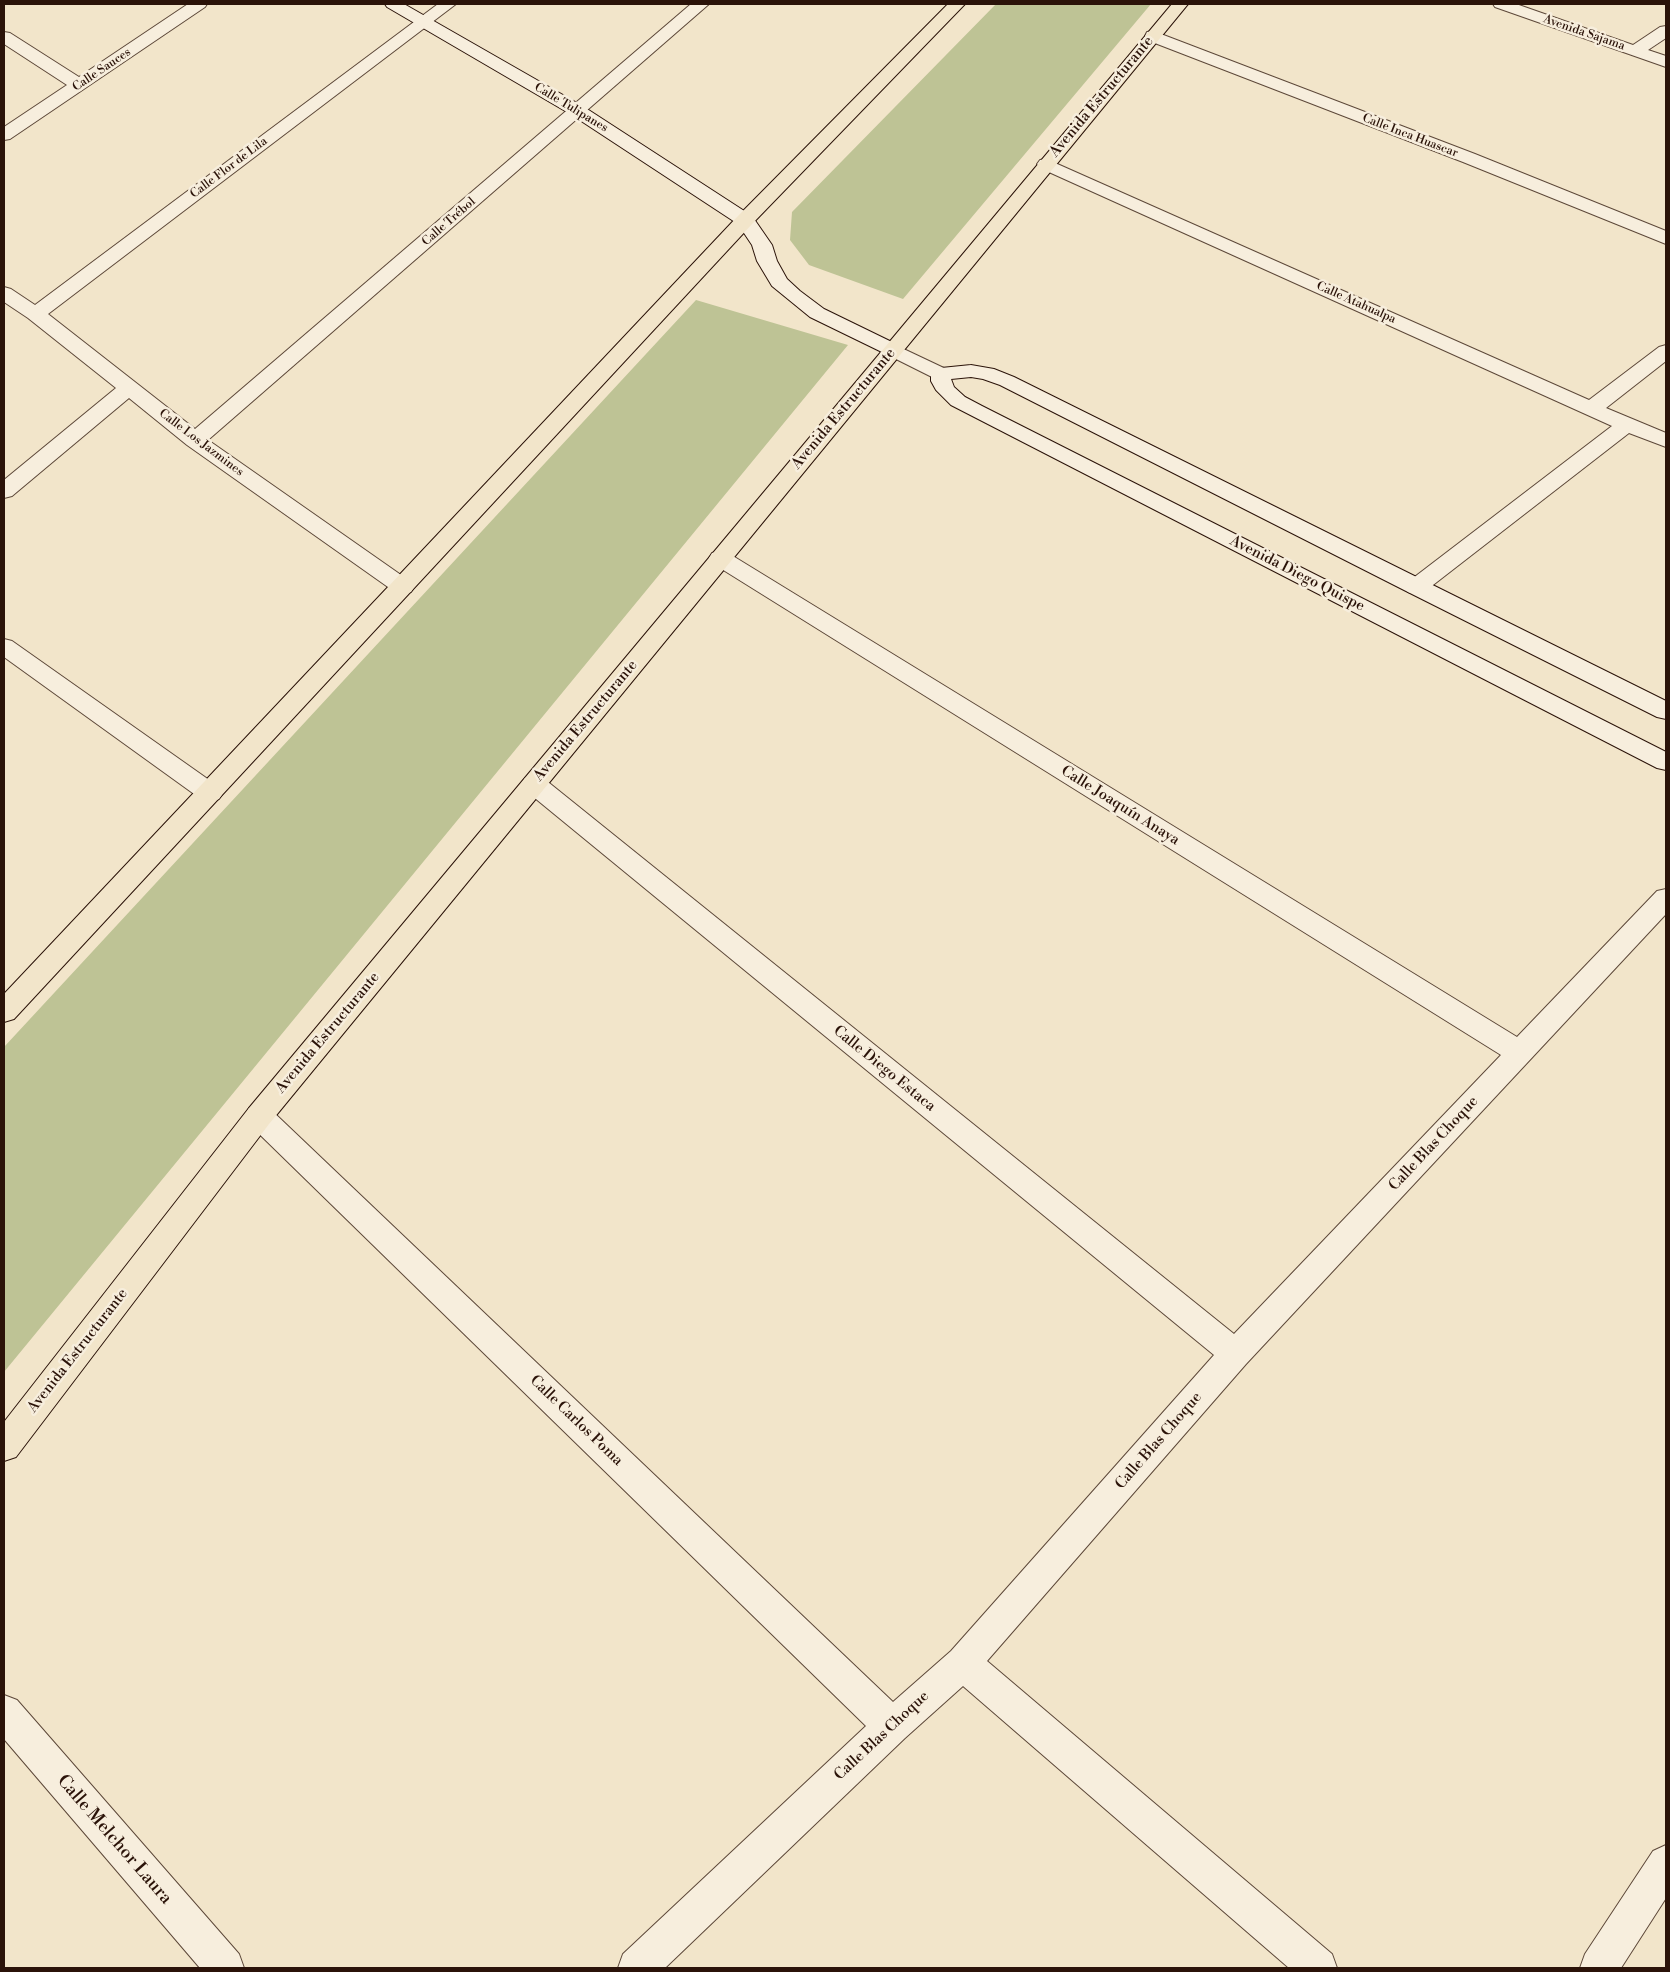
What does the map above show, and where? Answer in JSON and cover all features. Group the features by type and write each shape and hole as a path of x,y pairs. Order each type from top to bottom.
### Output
{"main road":[{"path":"4,1012 745,220 957,4"},
{"name":"Avenida Estructurante","path":"4,1447 259,1116 1180,4"}],"street":[{"name":"Calle Sauces","path":"4,135 199,4"},
{"name":"Calle Tulipanes","path":"393,4 578,111 745,220"},
{"name":"Calle Flor de Lila","path":"35,314 448,4"},
{"name":"Calle Trébol","path":"195,440 702,4"},
{"name":"Avenida Sajama","path":"1501,4 1666,62"},
{"path":"1634,51 1666,31"},
{"name":"Calle Inca Huascar","path":"1153,36 1469,158 1666,238"},
{"path":"4,37 79,84"},
{"name":"Calle Atahualpa","path":"1046,164 1591,409 1666,440"},
{"path":"745,220 762,245 767,261 779,282 793,295 817,312 941,374 971,371 987,373 1007,381 1666,711"},
{"name":"Calle Los Jazmines","path":"4,293 35,314 195,440 403,587"},
{"path":"1591,409 1666,351"},
{"name":"Avenida Diego Quispe","path":"941,374 941,381 946,390 958,401 1666,762"},
{"path":"4,492 129,387"},
{"path":"1416,587 1627,424"},
{"name":"Calle Joaquín Anaya","path":"720,558 1520,1053"},
{"path":"4,646 210,792"},
{"name":"Calle Diego Estaca","path":"534,784 1235,1354"},
{"name":"Calle Blas Choque","path":"637,1968 892,1726 963,1663 1235,1354 1666,898"},
{"name":"Calle Carlos Poma","path":"259,1116 892,1726"},
{"path":"963,1663 1318,1968"},
{"name":"Calle Melchor Laura","path":"4,1712 225,1968"},
{"path":"1599,1968 1666,1864"}],"green space":[{"path":"996,4 1151,4 903,299 809,265 790,240 792,212"},
{"path":"696,300 848,345 4,1372 4,1047"}]}
